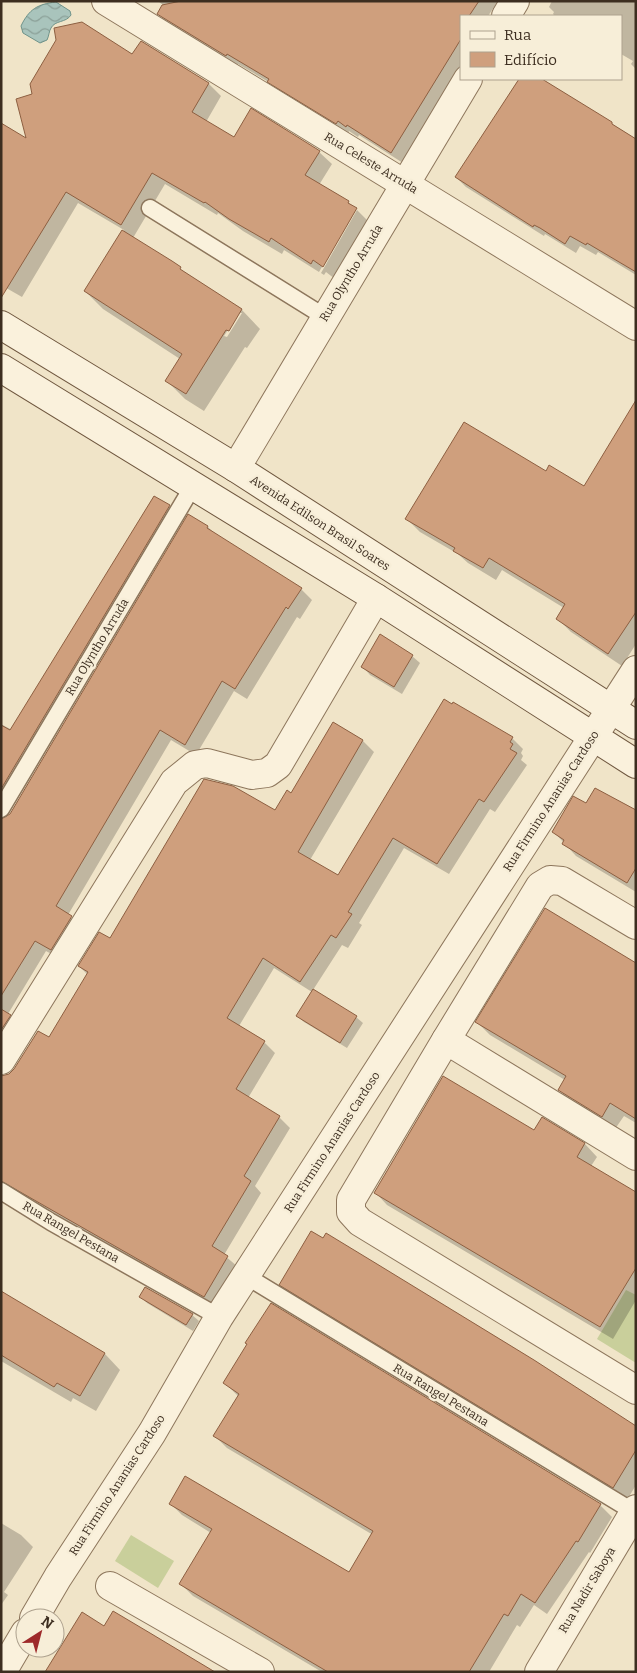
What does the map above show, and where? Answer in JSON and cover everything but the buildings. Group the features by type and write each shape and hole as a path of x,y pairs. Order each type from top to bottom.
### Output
{"street":[{"name":"Rua Celeste Arruda","path":"106,1 636,326"},
{"path":"507,15 515,1"},
{"name":"Rua Olyntho Arruda","path":"236,468 404,183 467,80"},
{"name":"Avenida Edilson Brasil Soares","path":"1,325 236,468 636,725"},
{"path":"1,368 376,598 636,764"},
{"path":"1,1060 174,782 195,765 208,763 252,775 267,773 278,765 376,598"},
{"name":"Rua Firmino Ananias Cardoso","path":"40,1608 152,1433 246,1276 636,670"},
{"path":"636,925 562,881 550,880 540,886 351,1200 351,1212 360,1222 636,1390"},
{"path":"446,1040 636,1156"},
{"name":"Rua Nadir Saboya","path":"539,1672 635,1512"},
{"path":"110,1586 260,1672"},
{"path":"2,1672 15,1650"}],"lane":[{"path":"150,208 326,317"},
{"name":"Rua Olyntho Arruda","path":"1,809 193,486"},
{"name":"Rua Rangel Pestana","path":"1,1191 51,1222 220,1317"},
{"name":"Rua Rangel Pestana","path":"246,1276 635,1512"}],"green space":[{"path":"626,1290 636,1295 636,1363 597,1339"},
{"path":"131,1535 174,1561 158,1588 115,1561"}],"water":[{"path":"56,2 70,11 71,15 69,18 53,25 47,40 40,43 23,33 21,26 31,11 44,4"}]}
